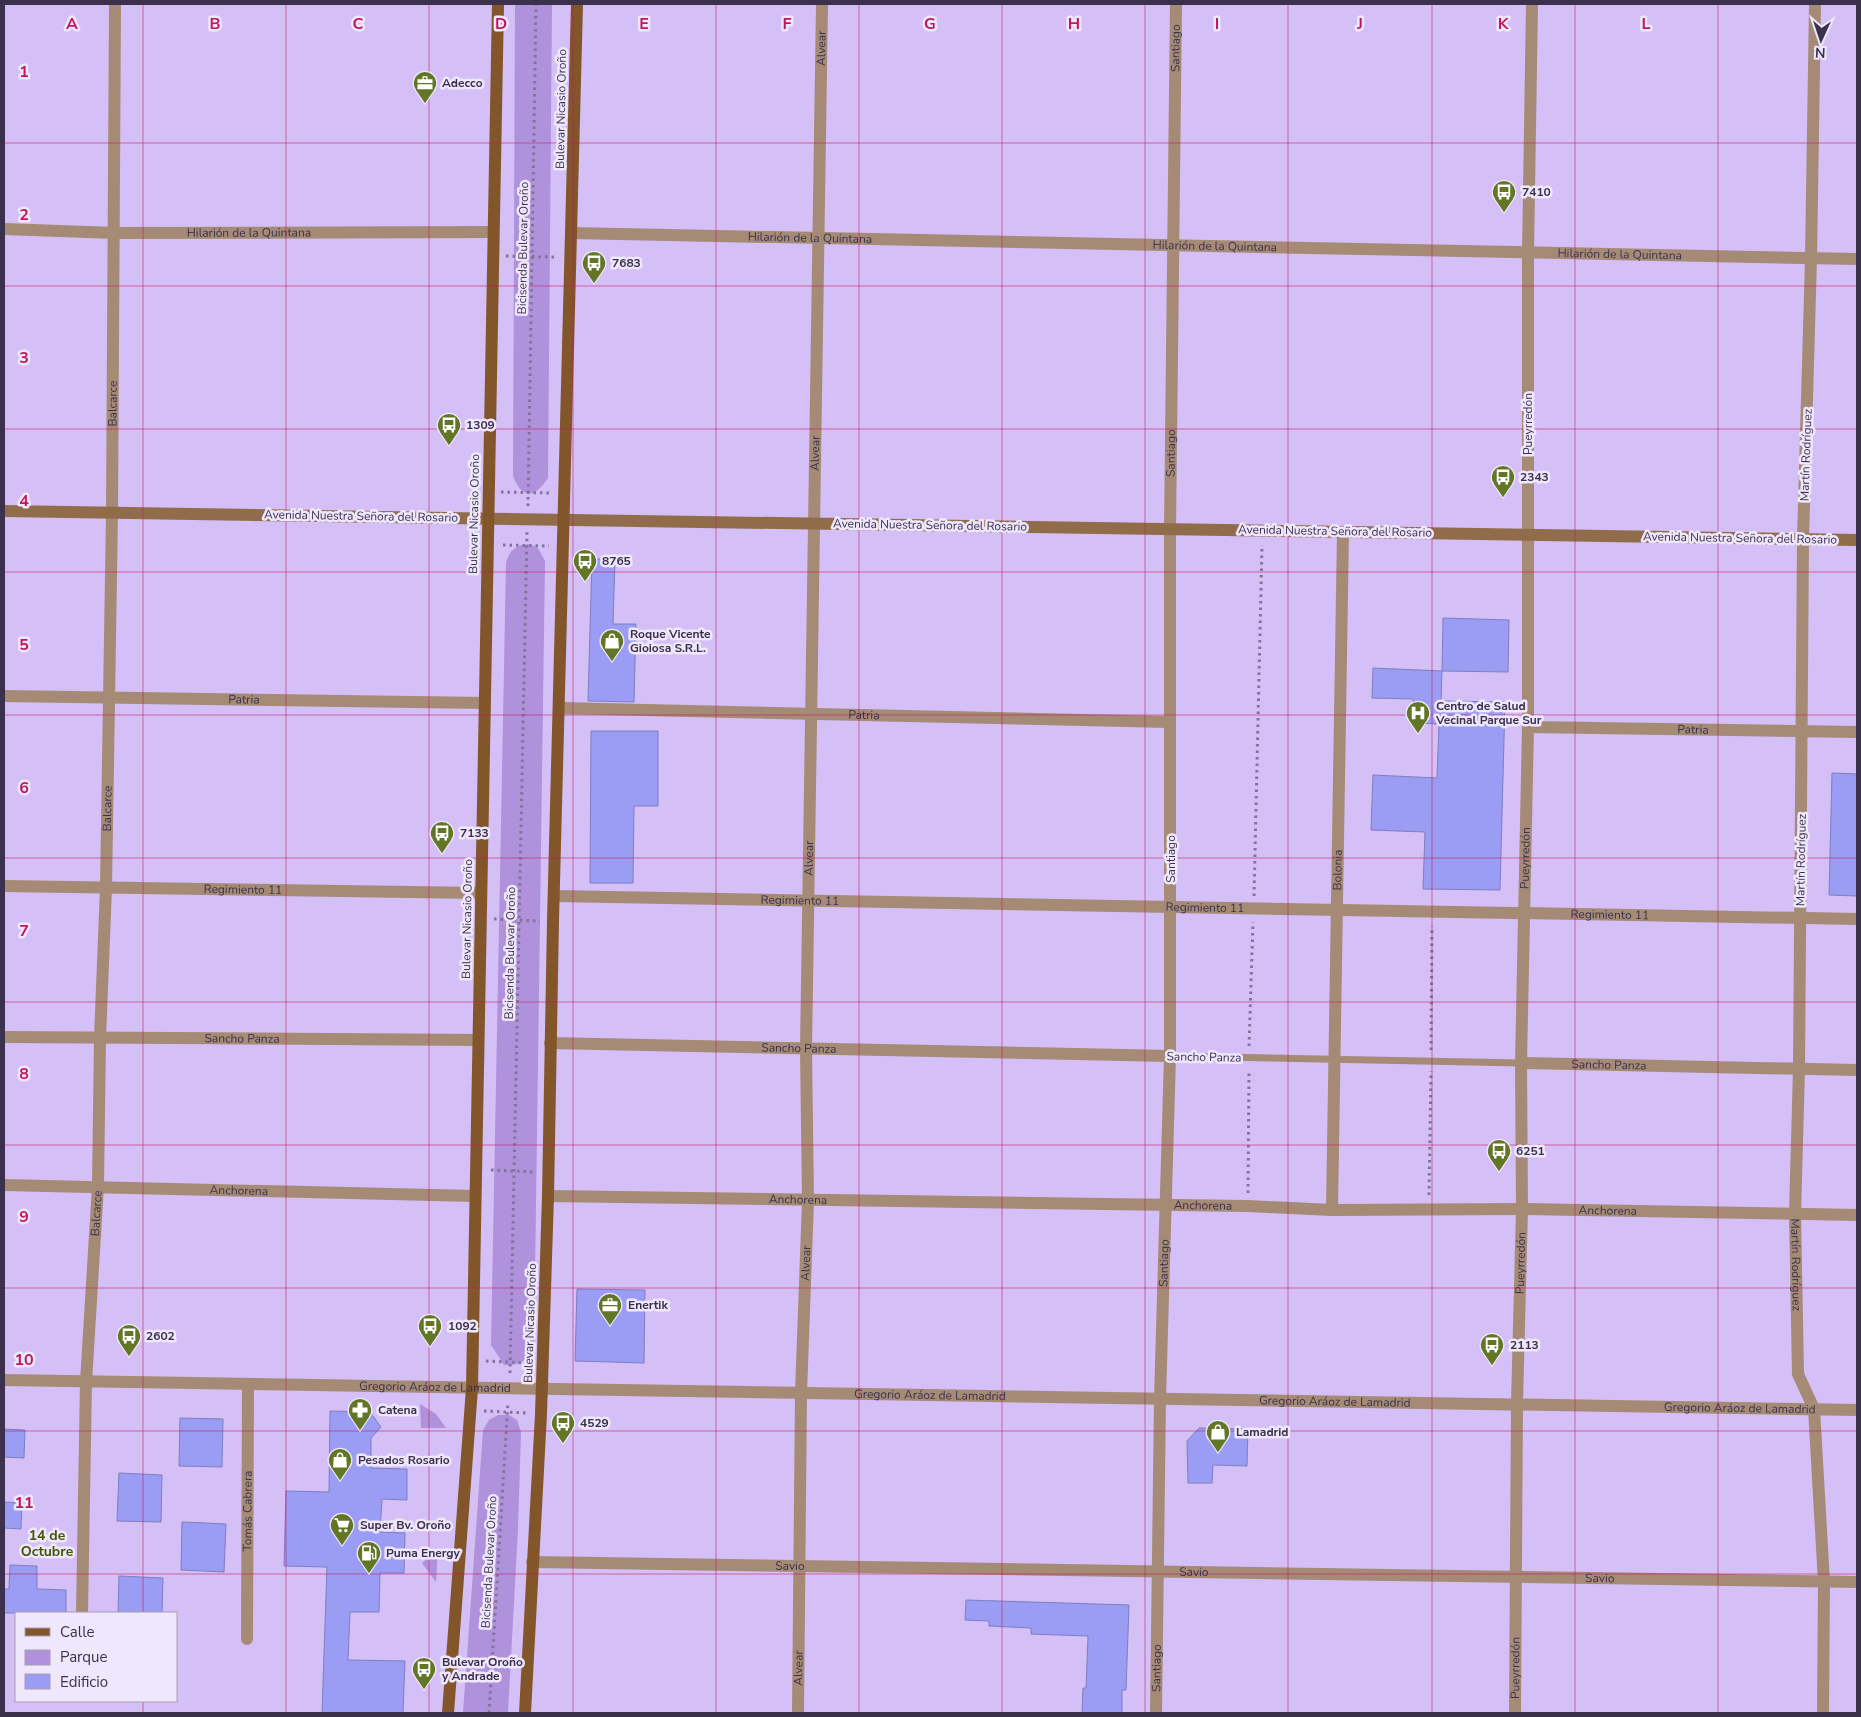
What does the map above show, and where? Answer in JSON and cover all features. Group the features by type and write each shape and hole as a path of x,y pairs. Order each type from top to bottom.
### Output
{"main road":[{"name":"Bulevar Nicasio Oroño","path":"448,1713 472,1388 498,4"},
{"name":"Bulevar Nicasio Oroño","path":"525,1713 541,1414 549,1172 550,1043 566,493 577,4"}],"street":[{"name":"Balcarce","path":"82,1612 86,1382 98,1186 100,1038 106,888 110,698 115,233 115,4"},
{"name":"Alvear","path":"798,1713 801,1393 808,1201 806,1049 822,4"},
{"name":"Santiago","path":"1156,1713 1160,1399 1170,1056 1170,529 1176,4"},
{"name":"Pueyrredón","path":"1515,1713 1517,1403 1522,1209 1521,1063 1528,727 1528,252 1532,4"},
{"name":"Martín Rodríguez","path":"1815,4 1811,259 1803,539 1801,918 1795,1214 1798,1374 1814,1409 1824,1582 1823,1713"},
{"name":"Hilarión de la Quintana","path":"4,229 115,233 493,232"},
{"name":"Hilarión de la Quintana","path":"571,233 1173,244 1857,260"},
{"name":"Avenida Nuestra Señora del Rosario","path":"4,511 1857,540"},
{"name":"Bolonia","path":"1332,1210 1343,532"},
{"name":"Patria","path":"4,696 484,703"},
{"name":"Patria","path":"559,708 1170,722"},
{"name":"Patria","path":"1528,727 1857,732"},
{"name":"Regimiento 11","path":"4,886 481,893"},
{"name":"Regimiento 11","path":"554,896 1857,919"},
{"name":"Sancho Panza","path":"4,1037 478,1040"},
{"name":"Sancho Panza","path":"550,1043 1170,1056"},
{"name":"Sancho Panza","path":"1521,1063 1857,1070"},
{"name":"Anchorena","path":"4,1186 98,1186 475,1196"},
{"name":"Anchorena","path":"548,1196 1248,1206 1332,1210 1522,1209 1857,1216"},
{"name":"Gregorio Aráoz de Lamadrid","path":"4,1380 1857,1410"},
{"name":"Tomás Cabrera","path":"247,1639 248,1384"},
{"name":"Savio","path":"532,1562 1857,1582"}],"lane":[{"name":"Sancho Panza","path":"1170,1056 1521,1063"}],"path":[{"name":"Bicisenda Bulevar Oroño","path":"528,492 536,4"},
{"path":"493,255 571,257"},
{"path":"488,492 566,493"},
{"path":"1248,1206 1248,1058 1254,908 1262,530"},
{"path":"487,544 564,546"},
{"name":"Bicisenda Bulevar Oroño","path":"511,1362 527,545"},
{"path":"481,918 553,921"},
{"path":"475,1170 549,1172"},
{"path":"472,1361 542,1363"},
{"path":"471,1411 541,1414"},
{"name":"Bicisenda Bulevar Oroño","path":"489,1713 507,1412"}],"green space":[{"path":"515,4 552,4 548,478 543,485 529,494 520,489 513,476"},
{"path":"530,544 538,548 545,561 534,1348 522,1362 514,1365 504,1365 491,1345 506,563 509,554 514,549 521,545"},
{"path":"420,1404 436,1414 446,1428 421,1428"},
{"path":"498,1415 509,1415 517,1420 521,1432 508,1713 463,1713 483,1430 489,1420"},
{"path":"438,1549 436,1582 422,1563"}],"building":[{"name":"Roque Vicente Gioiosa S.R.L.","path":"592,559 615,559 613,624 636,624 634,702 588,701"},
{"path":"1443,618 1509,620 1508,672 1442,671"},
{"path":"1373,668 1442,671 1441,701 1505,702 1500,890 1423,889 1425,832 1371,830 1373,775 1437,778 1439,724 1413,723 1413,699 1372,698"},
{"path":"591,731 658,731 658,806 634,806 633,883 590,883"},
{"path":"1832,773 1857,774 1857,896 1829,895"},
{"name":"Enertik","path":"577,1289 645,1290 644,1363 575,1361"},
{"path":"330,1411 370,1412 381,1427 371,1438 371,1468 407,1469 407,1500 382,1499 380,1532 405,1533 404,1573 380,1573 379,1612 350,1612 348,1660 405,1661 403,1713 322,1713 327,1567 284,1566 286,1491 329,1492"},
{"path":"180,1418 223,1419 222,1467 179,1466"},
{"name":"Lamadrid","path":"1199,1428 1248,1429 1247,1466 1213,1465 1212,1483 1188,1483 1187,1441"},
{"path":"4,1429 25,1430 24,1458 4,1457"},
{"path":"119,1473 162,1475 161,1522 117,1521"},
{"path":"4,1502 22,1503 21,1529 4,1528"},
{"path":"182,1522 226,1524 224,1572 181,1570"},
{"path":"10,1565 37,1566 37,1589 66,1590 66,1612 4,1613 4,1589 9,1589"},
{"path":"119,1576 163,1578 162,1612 118,1612"},
{"path":"966,1600 1129,1605 1126,1690 1122,1690 1122,1713 1082,1713 1083,1688 1086,1688 1088,1636 1031,1634 1031,1628 989,1626 989,1621 965,1620"}],"place":[{"name":"Adecco","path":"425,104"},
{"name":"7410","path":"1504,213"},
{"name":"7683","path":"594,284"},
{"name":"1309","path":"449,446"},
{"name":"2343","path":"1503,498"},
{"name":"8765","path":"585,582"},
{"name":"Roque Vicente Gioiosa S.R.L.","path":"612,662"},
{"name":"Centro de Salud Vecinal Parque Sur","path":"1418,734"},
{"name":"7133","path":"442,854"},
{"name":"6251","path":"1499,1172"},
{"name":"Enertik","path":"610,1326"},
{"name":"1092","path":"430,1347"},
{"name":"2602","path":"129,1357"},
{"name":"2113","path":"1492,1366"},
{"name":"Catena","path":"360,1431"},
{"name":"4529","path":"563,1444"},
{"name":"Lamadrid","path":"1218,1453"},
{"name":"Pesados Rosario","path":"340,1481"},
{"name":"Super Bv. Oroño","path":"342,1546"},
{"name":"Puma Energy","path":"369,1574"},
{"name":"Bulevar Oroño y Andrade","path":"424,1690"}],"district":[{"name":"14 de Octubre","path":"47,1544"}]}
